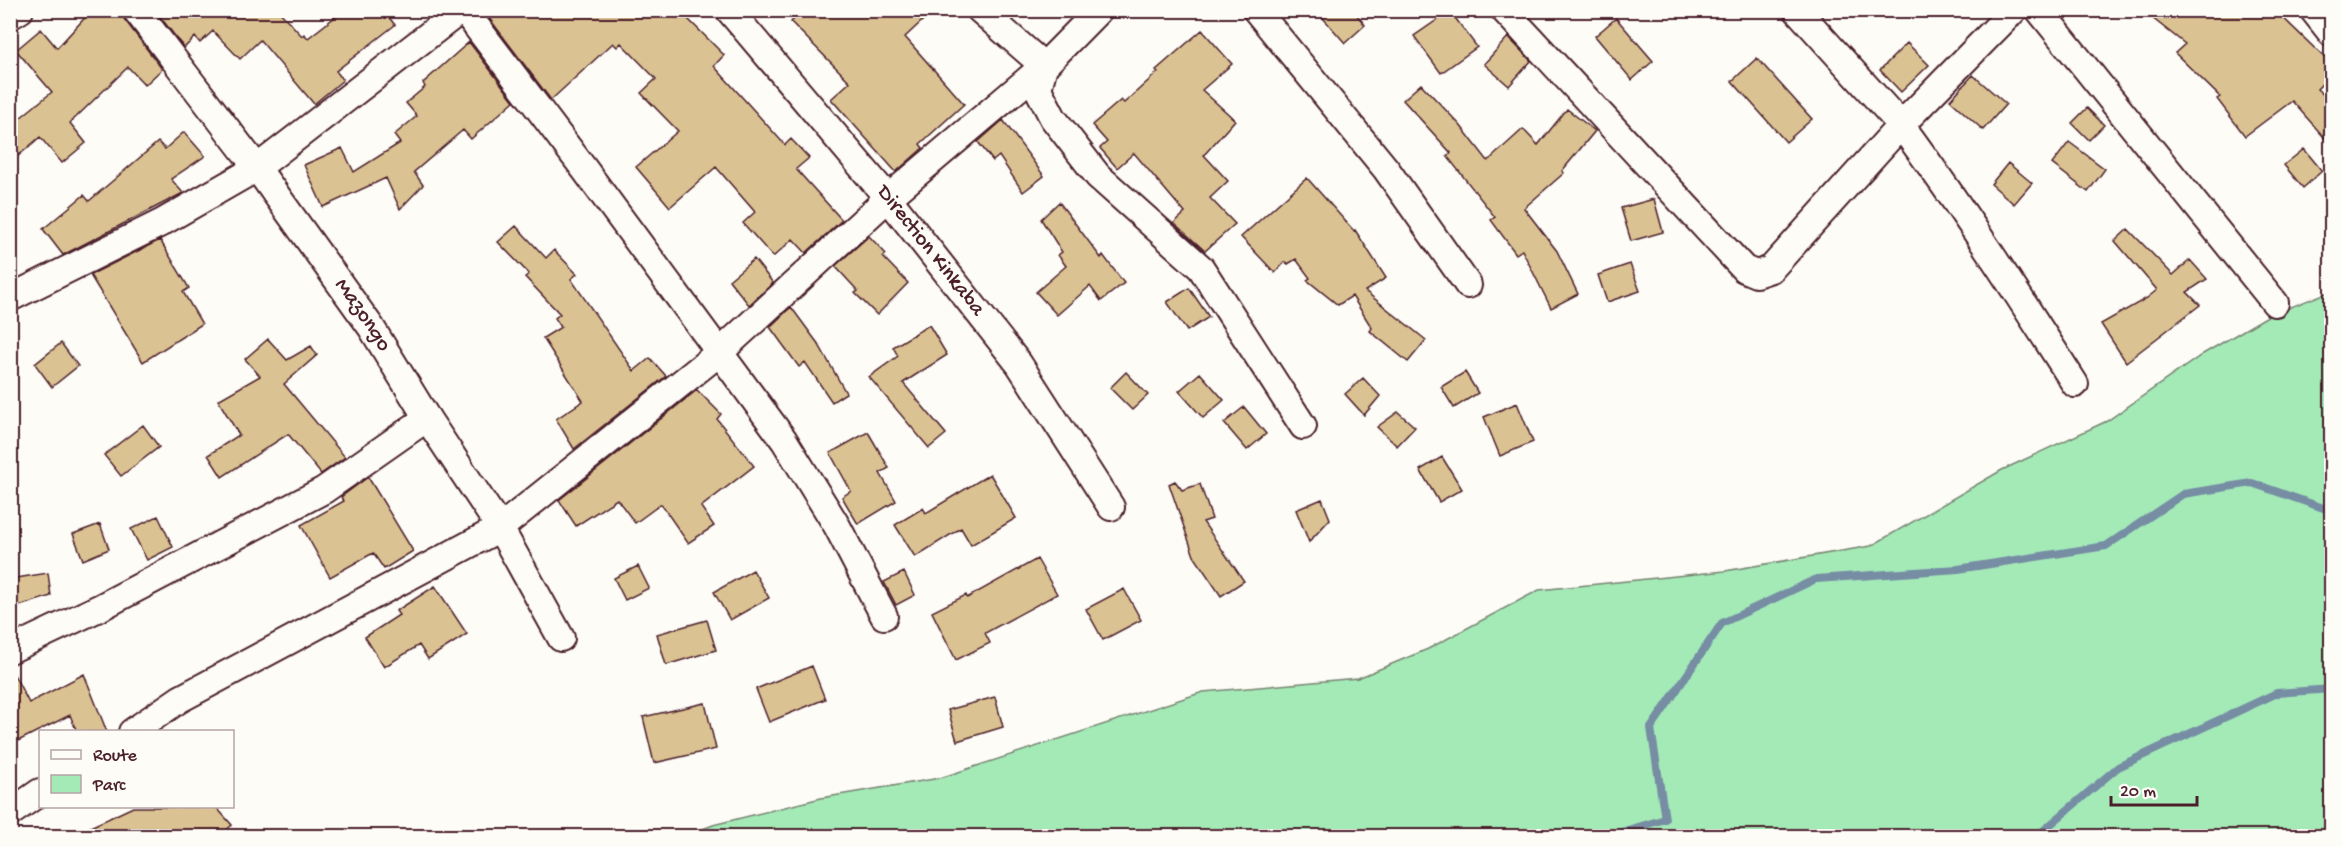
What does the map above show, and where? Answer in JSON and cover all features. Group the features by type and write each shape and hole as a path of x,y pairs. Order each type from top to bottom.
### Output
{"street":[{"path":"10,16 20,10"},
{"name":"Mazongo","path":"136,10 257,168 371,327 427,418 500,528 561,638"},
{"path":"10,298 161,223 257,168 463,10 784,440 837,526 884,616"},
{"name":"Direction Kinkaba","path":"729,10 888,198 1019,364 1111,507"},
{"path":"980,10 1044,66"},
{"path":"135,730 180,699 500,528 720,352 888,198 1044,66 1100,10"},
{"path":"1256,10 1386,170 1467,285"},
{"path":"1504,10 1744,269 1756,274 1771,269 1901,125 2014,10"},
{"path":"1797,10 1901,125 1946,185 1988,246 2075,384"},
{"path":"2039,10 2275,303"},
{"path":"2313,10 2331,34"},
{"path":"1044,66 1038,89 1053,118 1098,176 1201,268 1303,426"},
{"path":"10,650 101,607 324,490 427,418"},
{"path":"10,813 39,793"}],"green space":[{"path":"2331,291 2331,836 684,836 713,825 821,798 940,778 1203,692 1358,678 1428,649 1539,590 1725,571 1871,546 2002,470 2107,421 2203,354 2266,317"}],"building":[{"path":"92,10 121,10 124,19 162,69 145,85 128,67 70,123 86,143 62,163 40,137 10,163 10,126 52,92 16,50 41,29 57,48"},
{"path":"155,10 278,10 302,36 304,34 308,38 344,10 383,10 395,25 336,71 343,80 314,104 260,40 240,59 213,31 200,43 195,37 184,48"},
{"path":"483,10 679,10 724,55 714,66 785,145 791,139 809,158 796,169 842,220 806,253 793,239 773,257 743,223 755,212 716,167 670,207 636,167 678,131 641,93 656,79 621,43 617,47 613,43 551,100"},
{"path":"803,10 934,10 905,37 964,104 920,144 923,148 896,172 831,99 850,82 791,22"},
{"path":"1316,10 1353,10 1365,25 1345,43"},
{"path":"2142,10 2275,10 2331,64 2331,75 2317,89 2331,102 2331,145 2292,101 2245,136 2217,99 2220,97 2175,53 2185,44"},
{"path":"1450,11 1477,47 1441,73 1414,36"},
{"path":"1616,18 1653,61 1632,80 1595,36"},
{"path":"1202,30 1232,64 1202,90 1235,120 1204,155 1228,181 1210,198 1235,224 1205,251 1174,223 1185,213 1134,153 1117,168 1100,148 1107,142 1092,125 1121,100 1124,103 1158,72 1156,70"},
{"path":"1508,37 1531,61 1509,86 1484,64"},
{"path":"469,42 514,101 471,139 463,130 414,172 423,185 400,209 386,178 323,207 304,165 342,148 354,172 400,143 394,135 417,116 406,103 425,87 423,83"},
{"path":"1907,43 1929,65 1901,92 1880,70"},
{"path":"1757,58 1812,119 1786,142 1732,81"},
{"path":"1973,75 2006,104 1983,130 1950,100"},
{"path":"1421,84 1460,125 1488,161 1523,129 1538,145 1567,109 1595,131 1562,171 1564,173 1524,208 1557,251 1578,294 1551,308 1522,250 1516,254 1491,220 1495,217 1447,156 1451,153 1403,100"},
{"path":"2087,108 2104,125 2089,140 2072,123"},
{"path":"1003,120 1044,176 1023,192 999,156 993,161 978,142"},
{"path":"184,132 205,156 171,179 183,193 63,255 43,229 84,195 89,201 158,142 165,149"},
{"path":"2069,142 2105,169 2088,192 2052,164"},
{"path":"2304,149 2322,171 2303,188 2284,165"},
{"path":"2008,163 2032,183 2014,204 1991,184"},
{"path":"1307,178 1355,230 1386,278 1365,291 1426,340 1408,362 1370,331 1372,328 1352,296 1338,305 1307,280 1310,278 1296,259 1288,264 1285,262 1275,273 1241,237"},
{"path":"1654,199 1663,232 1631,241 1621,208"},
{"path":"1059,202 1101,258 1103,255 1124,283 1101,301 1090,286 1057,315 1036,292 1066,266 1058,255 1062,252 1041,219"},
{"path":"516,226 546,258 554,250 577,274 571,279 634,371 650,358 666,376 574,449 556,419 583,401 543,338 561,327 555,318 560,314 525,277 529,274 498,242"},
{"path":"2128,229 2173,275 2190,260 2207,279 2187,292 2200,305 2126,362 2101,324 2157,290 2115,241"},
{"path":"869,236 886,254 883,257 908,283 877,315 855,293 858,291 835,266"},
{"path":"160,240 189,288 183,292 202,324 143,362 90,275"},
{"path":"754,259 773,283 749,305 729,280"},
{"path":"1630,264 1640,291 1607,302 1598,275"},
{"path":"1189,288 1209,317 1187,331 1167,302"},
{"path":"791,307 819,345 846,393 832,402 805,362 799,367 770,327"},
{"path":"929,325 947,355 903,383 946,434 929,448 869,377 898,356 893,347"},
{"path":"268,339 287,360 311,346 317,355 284,384 345,457 321,474 288,434 222,477 208,455 239,435 218,400 260,376 245,359"},
{"path":"61,343 78,366 52,387 35,364"},
{"path":"1126,372 1148,395 1132,410 1110,388"},
{"path":"1465,372 1478,393 1454,408 1441,387"},
{"path":"1200,373 1224,400 1203,418 1179,391"},
{"path":"1363,378 1380,396 1364,415 1345,394"},
{"path":"697,390 721,414 717,419 754,466 701,507 714,526 688,543 661,504 635,523 617,499 576,526 559,500"},
{"path":"1517,403 1533,442 1500,456 1484,417"},
{"path":"1244,407 1266,434 1247,450 1224,423"},
{"path":"1398,412 1415,427 1397,446 1377,427"},
{"path":"143,425 159,447 121,476 104,455"},
{"path":"868,432 889,468 880,473 896,501 858,524 842,497 851,491 830,453"},
{"path":"1442,457 1462,489 1439,502 1420,470"},
{"path":"990,474 1016,518 971,545 961,528 915,557 895,525 923,508 926,513"},
{"path":"368,477 413,551 384,569 373,553 330,577 301,525 344,501 341,497"},
{"path":"1175,481 1182,490 1200,484 1212,519 1203,522 1244,581 1221,596 1194,556 1169,484"},
{"path":"1322,499 1330,519 1309,542 1296,510"},
{"path":"158,516 173,547 147,560 131,529"},
{"path":"100,524 109,549 83,560 73,534"},
{"path":"1037,559 1057,594 985,633 990,643 956,660 932,612 966,595 967,598"},
{"path":"638,566 649,588 625,600 614,578"},
{"path":"753,570 769,598 730,620 714,592"},
{"path":"904,572 915,595 896,605 884,582"},
{"path":"48,573 51,596 10,609 10,579"},
{"path":"435,586 467,634 428,659 419,645 384,667 365,637 399,615 396,611"},
{"path":"1124,589 1141,620 1103,640 1086,609"},
{"path":"707,620 716,650 666,665 657,634"},
{"path":"812,666 825,699 769,722 756,689"},
{"path":"10,667 29,703 84,674 106,730 76,730 70,715 10,745"},
{"path":"995,697 1003,727 957,741 948,710"},
{"path":"705,703 716,749 654,763 643,717"},
{"path":"131,808 217,808 232,825 219,837 69,837"}],"waterway":[{"path":"1608,836 1665,819 1651,728 1722,623 1816,579 1958,569 2106,546 2183,494 2252,483 2332,511"},
{"path":"2037,836 2118,767 2277,693 2332,689"}]}
